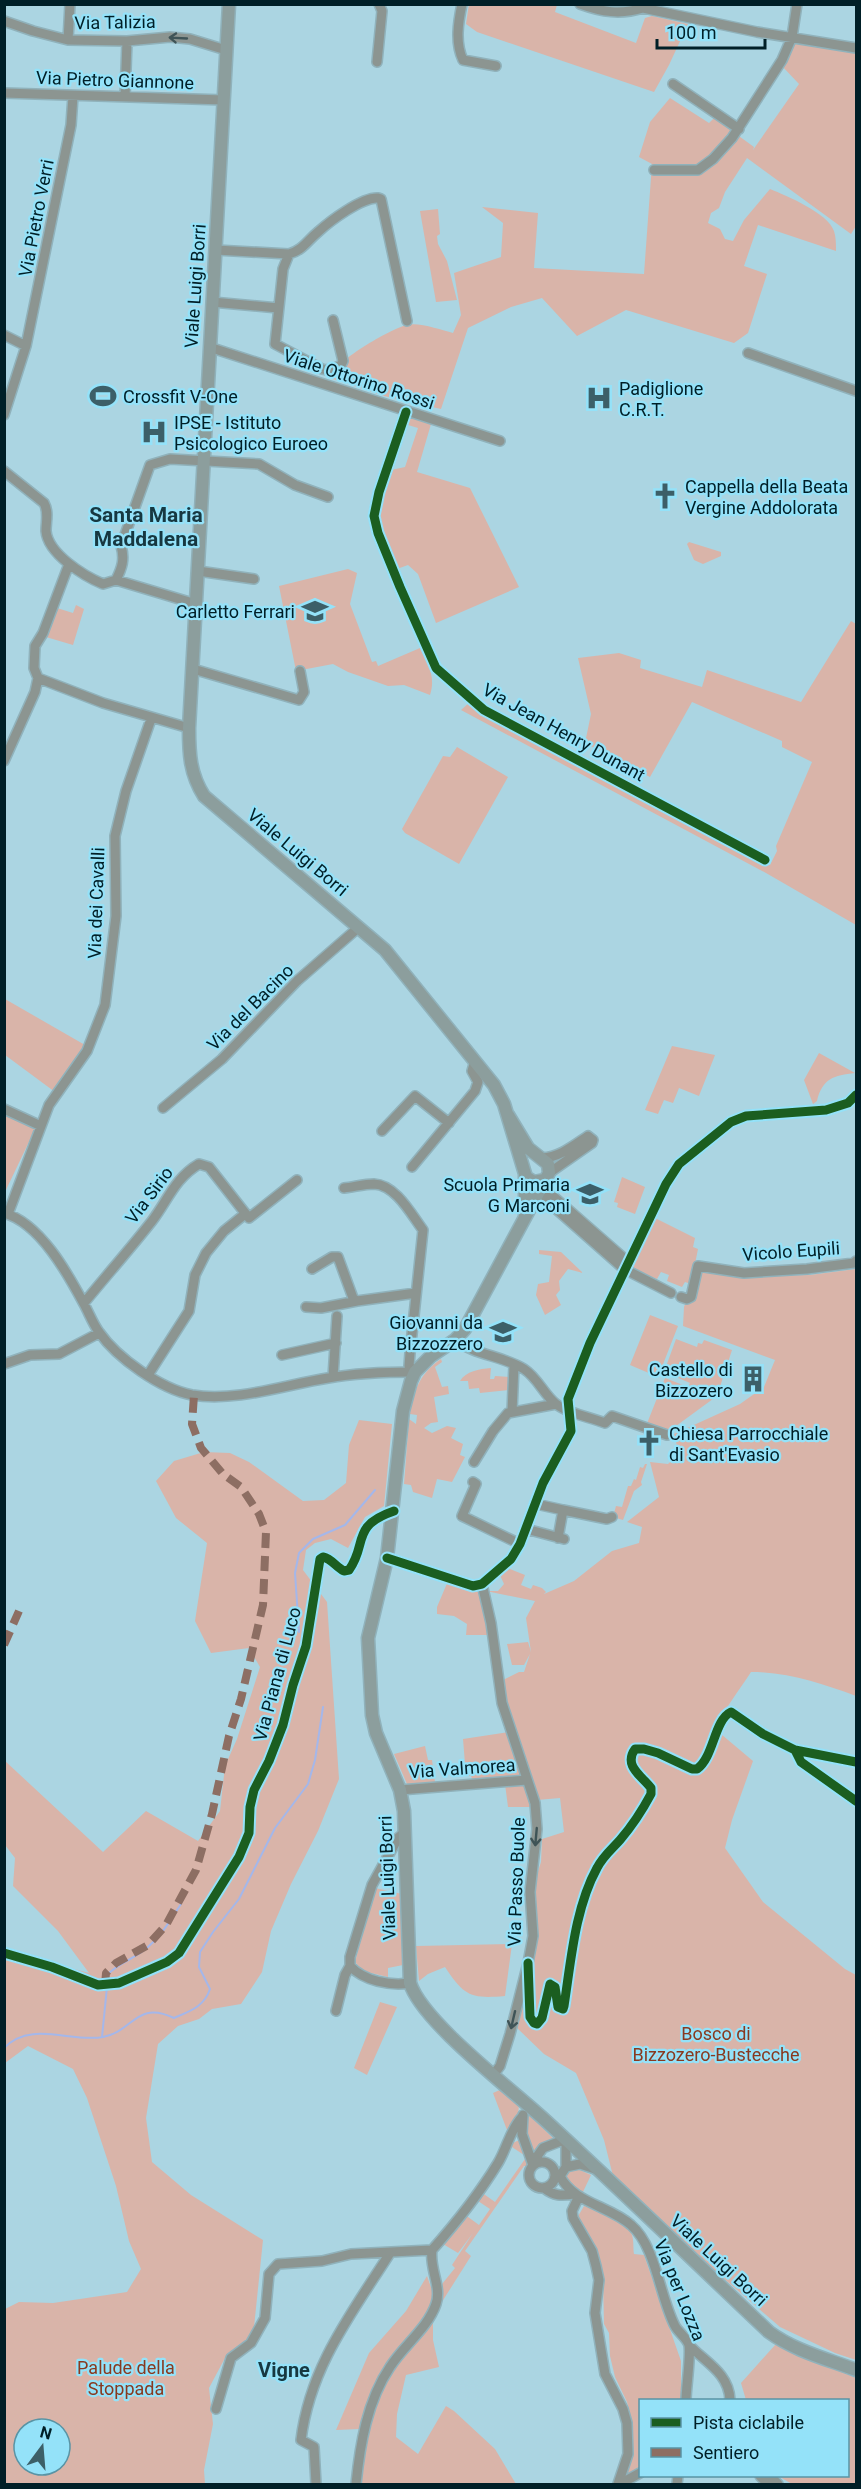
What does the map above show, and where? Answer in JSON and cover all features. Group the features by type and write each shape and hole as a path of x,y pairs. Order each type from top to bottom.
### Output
{"main road":[{"name":"Viale Luigi Borri","path":"229,4 209,346 189,762 196,783 204,796 359,927 394,961 494,1084 518,1134 540,1158"},
{"name":"Viale Luigi Borri","path":"508,1115 526,1174 523,1223"},
{"path":"540,1158 548,1164 547,1177 534,1182 526,1174 527,1163 540,1158"},
{"name":"Viale Luigi Borri","path":"547,1177 465,1329 455,1340 431,1356 413,1375 403,1411 394,1511 387,1558 371,1616 368,1661 372,1715 376,1733 400,1790 405,1832 407,1954 410,1983 423,2007 451,2036 566,2139 769,2332 800,2350 856,2370"}],"street":[{"path":"68,40 70,4"},
{"path":"462,4 458,51 463,60 496,66"},
{"path":"580,4 614,13 628,12 643,6 856,48"},
{"path":"654,170 698,170 713,159 739,129 782,60 792,37 797,4"},
{"path":"377,62 382,7"},
{"name":"Via Talizia","path":"4,21 68,40 127,41 170,37 190,39 226,50"},
{"path":"126,97 127,41"},
{"path":"673,84 739,129"},
{"name":"Via Pietro Giannone","path":"4,93 224,100"},
{"name":"Via Pietro Verri","path":"4,416 26,346 66,148 73,96"},
{"path":"216,250 289,254 304,247 324,227 364,200 378,198 381,200 390,236 407,321"},
{"path":"289,254 283,269 275,344 307,363 329,370 341,365 343,361 333,320"},
{"path":"212,303 254,304 278,308"},
{"path":"4,335 26,346"},
{"name":"Viale Ottorino Rossi","path":"209,346 500,441"},
{"path":"748,353 856,391"},
{"name":"Via Jean Henry Dunant","path":"406,412 379,492 374,516 378,533 400,587 436,668 484,710 765,860"},
{"path":"116,580 123,564 124,554 121,546 150,465 170,459 259,464 295,485 328,497"},
{"path":"4,471 44,503 47,509 46,533 51,544 69,564 87,577 103,584 116,580 196,604"},
{"path":"4,760 35,692 38,678 34,668 35,646 43,633 69,564"},
{"path":"198,571 254,579"},
{"path":"193,669 299,700 304,692 300,671"},
{"path":"38,678 151,718 189,728"},
{"name":"Via dei Cavalli","path":"6,1214 50,1105 87,1051 105,1005 116,916 115,836 126,791 151,718"},
{"name":"Via del Bacino","path":"163,1108 222,1059 297,981 359,927"},
{"path":"412,1167 478,1085 472,1071 475,1061"},
{"path":"387,1558 466,1586 482,1584 511,1559 520,1544 543,1483 571,1431 568,1399 572,1389 626,1265 674,1171 731,1122 746,1116 815,1112 852,1104 856,1095"},
{"path":"381,1131 415,1096 449,1123"},
{"path":"4,1109 41,1126"},
{"path":"540,1158 553,1157 565,1152 588,1136 593,1140 547,1177 547,1191 626,1265"},
{"name":"Via Sirio","path":"84,1304 154,1219 176,1183 188,1170 199,1164 209,1167 246,1214"},
{"path":"526,1174 539,1194 626,1265"},
{"path":"148,1376 189,1311 195,1275 206,1253 224,1231 246,1214 249,1218 297,1180"},
{"path":"6,1214 31,1229 54,1253 99,1333 124,1358 165,1386 191,1394 213,1396 268,1391 333,1377 375,1372 413,1375 409,1366 423,1230 395,1194 385,1187 374,1184 344,1188"},
{"path":"312,1269 332,1257 338,1257 353,1298 357,1301"},
{"name":"Vicolo Eupili","path":"626,1265 676,1295 687,1299 691,1297 698,1266 744,1272 807,1269 856,1261"},
{"path":"306,1307 321,1308 416,1293"},
{"path":"333,1377 337,1316"},
{"path":"4,1364 30,1355 59,1354 99,1333"},
{"path":"455,1340 464,1347 498,1357 524,1369 537,1380 556,1404 605,1423 612,1416 667,1435"},
{"path":"282,1356 336,1343"},
{"path":"512,1412 514,1365"},
{"path":"474,1462 502,1418 512,1412 556,1404"},
{"path":"473,1482 476,1484 462,1516 520,1544"},
{"path":"536,1504 607,1519 612,1517"},
{"path":"526,1529 561,1539 563,1510"},
{"name":"Via Piana di Luco","path":"4,1953 52,1967 89,1983 105,1985 119,1983 167,1962 179,1953 239,1857 249,1833 250,1807 254,1790 269,1761 283,1725 306,1646 320,1559 328,1558 344,1572 349,1570 364,1529 394,1511"},
{"name":"Via Passo Buole","path":"482,1584 491,1623 502,1702 535,1803 537,1829 530,1892 533,1936 510,2034 500,2066 494,2074"},
{"path":"528,1963 531,1977 530,2017 534,2024 537,2024 542,2019 550,1984 555,1988 558,2007 563,2009 586,1894 607,1852 620,1840 651,1794 651,1788 630,1765 630,1756 635,1749 658,1753 697,1769 705,1759 724,1718 731,1712 763,1734 795,1750 856,1762"},
{"name":"Via Valmorea","path":"400,1790 527,1780"},
{"path":"336,2011 372,1885 398,1838 405,1832"},
{"path":"350,1966 358,1974 385,1983 410,1983"},
{"path":"356,2484 365,2428 375,2395 390,2367 436,2305 438,2293 430,2260 432,2250 487,2179 528,2104"},
{"path":"522,2117 522,2134 533,2164"},
{"path":"510,2138 522,2134"},
{"path":"566,2167 566,2139 543,2148 529,2174 531,2181 536,2187 544,2188 552,2183 566,2167 580,2164 596,2169"},
{"path":"533,2164 549,2165 557,2176"},
{"name":"Via per Lozza","path":"557,2176 576,2195 616,2214 633,2226 646,2247 675,2326 689,2345 686,2399"},
{"name":"Via per Lozza","path":"544,2188 551,2194 576,2195"},
{"path":"576,2195 572,2211 573,2218 592,2251 599,2280 595,2313 605,2374 627,2422 628,2454 619,2484"},
{"path":"216,2409 231,2358 251,2343 265,2318 269,2274 272,2268 278,2264 322,2261 351,2254 432,2250"},
{"path":"316,2484 314,2447 301,2440 307,2402 336,2335 390,2253"},
{"path":"689,2345 716,2368 732,2398"},
{"path":"619,2484 639,2474"}],"green space":[{"path":"469,4 557,5 555,12 636,43 645,18 652,16 688,24 654,92 477,32 466,24"},
{"path":"792,37 856,48 856,226 851,234 747,158 725,192 719,208 711,213 708,223 720,229 725,239 733,241 744,220 770,189 816,212 830,224 836,238 836,251 758,225 744,266 767,274 748,333 734,343 626,310 577,336 542,298 511,307 468,328 441,409 384,396 330,378 333,371 351,355 376,339 407,325 430,327 453,333 461,315 454,273 501,257 503,223 482,207 538,213 534,268 644,274 652,164 639,157 650,122 670,98 709,123 714,118 754,147 753,150 799,84 781,65"},
{"path":"438,209 440,234 437,236 438,244 447,261 457,300 436,302 420,211"},
{"path":"411,417 431,424 417,472 470,488 519,587 436,623 418,574 408,565 397,569 385,541 380,521 382,500 391,470 405,467 418,428 408,425"},
{"path":"689,542 721,552 721,556 703,564 694,560 687,544"},
{"path":"348,569 357,573 350,604 372,662 376,661 378,666 420,648 432,676 430,695 404,685 388,686 348,672 333,664 296,671 279,586"},
{"path":"76,605 84,609 73,645 46,637 57,608 73,613"},
{"path":"851,621 856,624 856,925 766,873 461,710 470,702 480,712 770,865 812,762 782,747 782,741 692,702 650,777 585,743 591,714 578,658 619,653 641,660 640,668 702,687 707,670 801,702"},
{"path":"457,747 508,777 459,864 405,833 402,829 443,756 450,757"},
{"path":"5,999 85,1045 55,1092 5,1055"},
{"path":"672,1046 715,1055 699,1096 679,1088 673,1103 664,1100 658,1114 645,1110"},
{"path":"819,1053 855,1073 841,1075 830,1080 822,1088 817,1101 813,1104 804,1080"},
{"path":"5,1110 37,1125 5,1192"},
{"path":"622,1177 645,1187 635,1214 617,1207 618,1203 614,1202"},
{"path":"653,1217 695,1238 693,1247 698,1249 691,1284 685,1282 682,1287 667,1281 669,1275 661,1272 657,1279 630,1268"},
{"path":"539,1250 561,1252 583,1273 568,1269 559,1281 560,1290 556,1295 561,1305 545,1315 536,1295 538,1284 549,1282 552,1256 539,1254"},
{"name":"Bosco di Bizzozero-Bustecche","path":"700,1268 759,1276 810,1275 856,1269 856,1696 792,1676 751,1672 715,1729 753,1761 732,1820 725,1848 763,1902 845,1969 856,1975 856,2360 835,2353 780,2327 634,2201 613,2176 604,2140 576,2073 544,2054 516,2027 530,1944 532,1890 541,1862 542,1839 564,1832 560,1798 537,1800 499,1682 519,1672 524,1672 530,1654 524,1665 512,1665 507,1644 528,1642 531,1652 526,1618 535,1601 486,1591 498,1591 504,1584 499,1573 505,1567 525,1575 521,1585 531,1589 533,1585 542,1588 546,1592 544,1594 574,1581 612,1551 639,1543 642,1527 627,1522 659,1497 650,1462 668,1464 677,1450 674,1434 740,1404 764,1387 775,1360 683,1326 684,1307"},
{"path":"650,1315 678,1326 658,1377 630,1365"},
{"path":"676,1339 697,1347 698,1343 702,1344 704,1340 732,1350 717,1396 676,1426 663,1431 646,1426 665,1378 688,1387 690,1383 664,1372"},
{"path":"441,1359 442,1362 435,1367 442,1387 448,1386 449,1394 434,1397 438,1422 431,1423 424,1428 432,1433 447,1426 456,1428 451,1438 463,1444 460,1455 465,1457 452,1482 437,1479 432,1498 413,1492 411,1485 404,1484 409,1419 416,1424 417,1415 410,1414 413,1398 423,1376"},
{"path":"491,1368 490,1379 494,1379 495,1376 510,1377 509,1390 480,1393 479,1388 469,1389 468,1381 460,1381 469,1373"},
{"name":"Palude della Stoppada","path":"359,1420 392,1424 384,1506 365,1517 348,1548 331,1539 315,1543 306,1550 303,1570 327,1602 339,1779 318,1831 291,1884 271,1931 262,1972 241,2004 212,2009 199,2019 178,2026 158,2044 146,2118 152,2162 191,2195 263,2240 253,2337 225,2358 209,2388 213,2424 204,2470 205,2484 5,2484 5,2309 19,2302 53,2303 127,2292 141,2269 129,2241 116,2186 87,2098 73,2069 28,2046 5,2063 5,1950 89,1973 58,1931 13,1886 15,1858 5,1845 4,1760 103,1852 146,1811 198,1841 220,1811 225,1766 237,1739 260,1667 249,1648 211,1653 195,1621 207,1543 176,1518 156,1481 174,1461 204,1452 230,1453 249,1462 303,1501 324,1500 346,1483 349,1445"},
{"path":"647,1464 642,1485 634,1491 623,1520 613,1517 616,1506 622,1507 628,1486 631,1486 634,1479 636,1480 640,1467 643,1468"},
{"path":"448,1581 479,1592 488,1635 466,1635 467,1624 454,1616 437,1614 437,1607"},
{"path":"509,1732 522,1776 500,1779 492,1777 491,1780 473,1781 471,1776 466,1776 463,1739"},
{"path":"425,1746 428,1760 432,1760 435,1782 407,1784 394,1754"},
{"path":"525,1783 531,1807 508,1807 505,1784"},
{"path":"375,1888 402,1894 403,1965 388,1968 388,1977 363,1971 355,1962"},
{"path":"512,1944 505,1996 484,1997 469,1994 463,1990 445,1967 428,1974 419,1981 416,1946"},
{"path":"380,2002 397,2007 367,2075 354,2068"},
{"path":"502,2089 519,2104 518,2117 507,2130 493,2093"},
{"path":"529,2115 555,2140 534,2154 527,2137 526,2118"},
{"path":"521,2139 528,2160 527,2166 524,2166 465,2251 471,2256 440,2305 438,2289 455,2268 452,2265 473,2233 458,2253 443,2244 464,2214 479,2225 490,2209 475,2199 481,2192 495,2202 525,2159 524,2155 509,2145"},
{"path":"573,2167 591,2175 582,2194 571,2187 564,2176 567,2170"},
{"path":"584,2206 612,2216 629,2229 633,2237 634,2254 644,2255 681,2361 681,2399 639,2399 639,2469 624,2475 631,2452 633,2425 627,2402 615,2377 610,2356 609,2333 604,2324 603,2277 595,2250 577,2218"},
{"path":"427,2276 433,2293 433,2340 439,2367 406,2375 397,2414 396,2437 418,2454 446,2406 495,2449 516,2484 356,2484 359,2429 336,2430 369,2353 406,2311"},
{"path":"776,2344 856,2378 856,2484 792,2484 780,2477 849,2477 849,2399 746,2399 741,2383"}],"waterway":[{"path":"299,1632 295,1573 299,1553 313,1539 345,1525 375,1490"},
{"path":"4,2048 26,2035 103,2037 113,2034 143,2015 161,2013 174,2018 196,2008 204,2000 210,1989 199,1967 200,1952 239,1899 275,1828 308,1784 315,1760 323,1707"},
{"path":"107,1982 108,1974 153,1942 181,1904"},
{"path":"102,2037 107,1987"}],"marked path":[{"path":"105,1985 106,1973 116,1963 148,1945 166,1925 196,1870 263,1605 266,1532 259,1514 241,1487 223,1474 201,1448 192,1424 194,1395"},
{"path":"4,1645 19,1611"}],"cycle path":[{"path":"406,412 379,492 374,516 378,533 400,587 436,668 484,710 765,860"},
{"path":"387,1558 473,1586 482,1584 511,1559 520,1544 543,1483 571,1431 568,1399 590,1343 666,1184 679,1164 731,1122 746,1116 826,1110 848,1103 856,1095"},
{"path":"4,1953 52,1967 98,1985 119,1983 167,1962 179,1953 239,1857 249,1833 250,1807 254,1790 269,1761 283,1725 306,1646 320,1559 326,1558 344,1571 349,1570 355,1561 365,1529 380,1517 394,1511"},
{"path":"528,1963 530,2017 537,2024 542,2018 550,1984 555,1987 558,2007 563,2009 575,1935 590,1884 602,1860 629,1829 651,1794 651,1788 632,1766 632,1755 635,1749 658,1753 692,1769 697,1769 707,1756 725,1716 731,1712 763,1734 795,1750 856,1762"},
{"path":"795,1750 801,1762 856,1801"}],"place":[{"name":"Crossfit V-One","path":"103,396"},
{"name":"Padiglione C.R.T.","path":"599,398"},
{"name":"IPSE - Istituto Psicologico Euroeo","path":"154,432"},
{"name":"Cappella della Beata Vergine Addolorata","path":"665,496"},
{"name":"Carletto Ferrari","path":"315,611"},
{"name":"Scuola Primaria G Marconi","path":"590,1194"},
{"name":"Giovanni da Bizzozzero","path":"503,1332"},
{"name":"Castello di Bizzozero","path":"753,1379"},
{"name":"Chiesa Parrocchiale di Sant'Evasio","path":"649,1443"}],"district":[{"name":"Santa Maria Maddalena","path":"146,527"},
{"name":"Vigne","path":"284,2370"}]}
